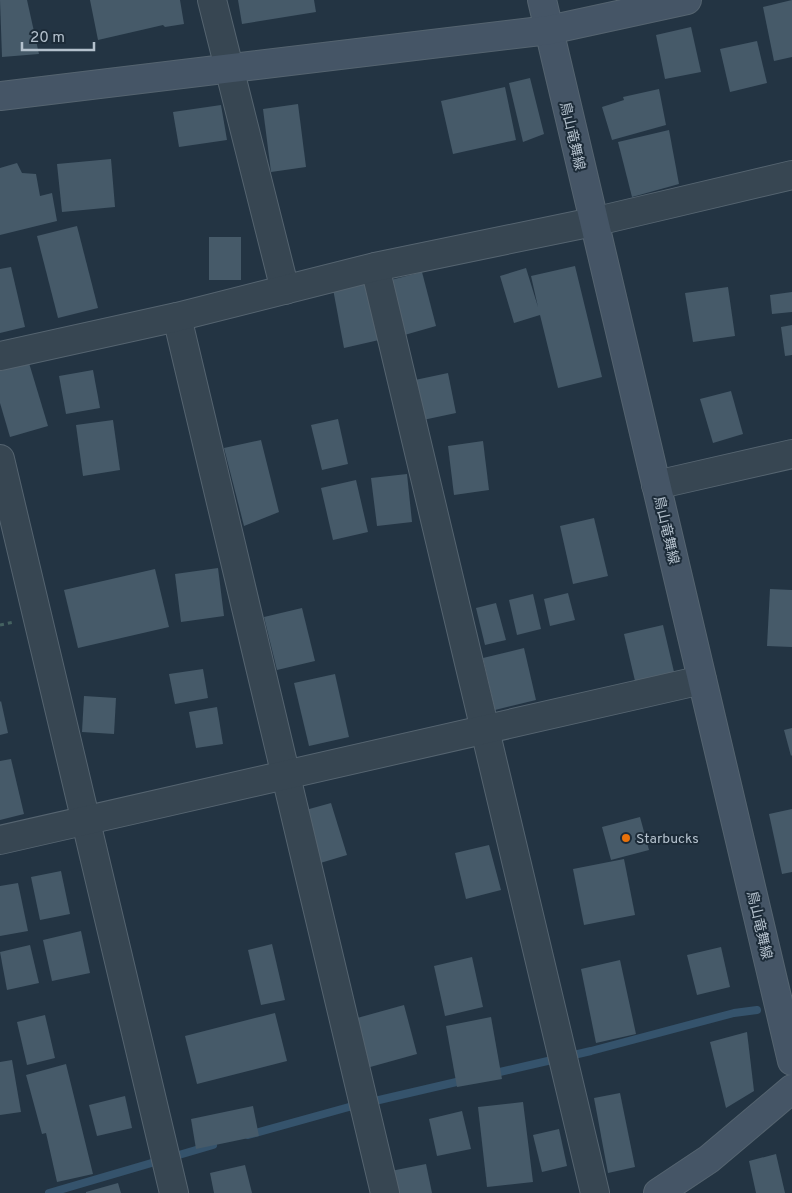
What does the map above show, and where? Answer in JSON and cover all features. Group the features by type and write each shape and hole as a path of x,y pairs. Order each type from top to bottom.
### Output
{"main road":[{"name":"鳥山竜舞線","path":"542,0 792,1061"},
{"path":"0,96 229,70 549,30 687,0"},
{"path":"658,1193 709,1159 792,1089"}],"street":[{"path":"212,0 285,290"},
{"path":"0,356 177,317 374,267 593,222 792,175"},
{"path":"374,267 595,1193"},
{"path":"177,317 385,1193"},
{"path":"656,485 792,454"},
{"path":"0,459 174,1193"},
{"path":"0,840 702,680"}],"building":[{"path":"0,0 27,0 39,54 2,57"},
{"path":"90,0 180,0 184,24 165,27 163,25 98,40"},
{"path":"238,0 314,0 316,12 242,24"},
{"path":"792,0 792,57 774,61 763,7"},
{"path":"691,27 701,72 665,79 656,35"},
{"path":"757,41 767,83 730,92 720,49"},
{"path":"530,78 544,134 523,142 509,83"},
{"path":"505,87 516,140 453,154 441,101"},
{"path":"659,89 666,125 612,140 602,107 624,100 623,97"},
{"path":"298,104 306,167 271,172 263,109"},
{"path":"221,105 227,140 179,147 173,112"},
{"path":"669,130 679,184 632,197 618,142"},
{"path":"111,159 115,207 62,212 57,164"},
{"path":"17,163 22,173 36,174 40,196 52,193 57,221 0,235 0,168"},
{"path":"77,226 98,308 58,318 37,236"},
{"path":"209,237 241,237 241,280 209,280"},
{"path":"575,266 602,377 558,388 540,315 514,323 500,276 526,268 538,307 531,276"},
{"path":"11,267 25,327 0,333 0,269"},
{"path":"422,272 436,326 401,336 387,281"},
{"path":"368,282 379,340 344,348 333,289"},
{"path":"728,287 735,336 693,342 685,293"},
{"path":"792,292 792,312 772,314 770,295"},
{"path":"792,325 792,355 785,356 781,327"},
{"path":"29,363 48,426 10,437 0,403 0,371"},
{"path":"93,370 100,408 66,414 59,376"},
{"path":"448,373 456,413 423,420 415,380"},
{"path":"731,391 743,434 713,443 700,399"},
{"path":"338,419 348,464 322,470 311,425"},
{"path":"113,420 120,470 83,476 76,425"},
{"path":"261,440 279,512 244,526 224,448"},
{"path":"483,441 489,490 454,495 448,446"},
{"path":"407,474 412,522 377,526 371,478"},
{"path":"356,480 368,532 333,540 321,488"},
{"path":"594,518 608,576 573,584 560,526"},
{"path":"218,568 224,616 181,622 175,574"},
{"path":"155,569 169,627 78,648 64,590"},
{"path":"770,589 792,590 792,647 767,646"},
{"path":"568,593 575,620 550,626 544,599"},
{"path":"533,594 541,629 517,635 509,600"},
{"path":"496,603 506,640 485,645 476,608"},
{"path":"302,608 315,661 277,670 264,617"},
{"path":"663,625 674,672 635,681 624,634"},
{"path":"524,648 536,700 495,710 483,658"},
{"path":"203,669 208,698 175,704 169,674"},
{"path":"335,674 349,737 309,746 294,683"},
{"path":"84,696 116,698 114,734 82,732"},
{"path":"0,702 8,733 0,735"},
{"path":"217,707 223,744 196,748 189,712"},
{"path":"792,728 792,755 791,756 784,730"},
{"path":"11,759 24,814 0,820 0,761"},
{"path":"331,803 347,855 317,864 302,811"},
{"path":"792,809 792,872 782,874 769,814"},
{"name":"Starbucks","path":"640,817 649,850 611,860 602,827"},
{"path":"489,845 501,890 466,899 455,853"},
{"path":"624,859 635,915 584,925 573,869"},
{"path":"61,871 70,914 40,920 31,877"},
{"path":"18,883 28,931 0,936 0,886"},
{"path":"81,931 90,973 52,981 43,940"},
{"path":"272,944 285,1000 261,1005 248,950"},
{"path":"30,945 39,983 7,990 0,952"},
{"path":"721,947 730,987 697,995 687,955"},
{"path":"472,957 483,1007 445,1016 434,966"},
{"path":"620,960 636,1034 596,1043 581,969"},
{"path":"404,1005 417,1054 363,1069 350,1020"},
{"path":"275,1013 287,1061 197,1084 185,1036"},
{"path":"45,1015 55,1058 27,1065 17,1022"},
{"path":"491,1017 502,1079 457,1087 446,1026"},
{"path":"747,1032 754,1091 726,1108 710,1042"},
{"path":"12,1060 21,1112 0,1115 0,1062"},
{"path":"66,1064 93,1174 57,1182 46,1133 42,1134 26,1075"},
{"path":"620,1093 635,1167 608,1173 594,1098"},
{"path":"125,1096 132,1128 97,1136 89,1105"},
{"path":"523,1102 533,1182 487,1187 478,1107"},
{"path":"253,1106 259,1136 196,1149 191,1119"},
{"path":"462,1111 471,1149 437,1156 429,1119"},
{"path":"559,1129 567,1166 542,1172 533,1135"},
{"path":"776,1154 785,1193 756,1193 749,1161"},
{"path":"426,1164 432,1193 390,1193 386,1172"},
{"path":"245,1165 252,1193 214,1193 210,1173"},
{"path":"118,1183 121,1193 86,1193 86,1192"}],"waterway":[{"path":"491,1074 591,1051 734,1013 757,1010"},
{"path":"248,1135 349,1107 465,1080"},
{"path":"49,1193 213,1145"}],"place":[{"name":"Starbucks","path":"626,838"}]}
